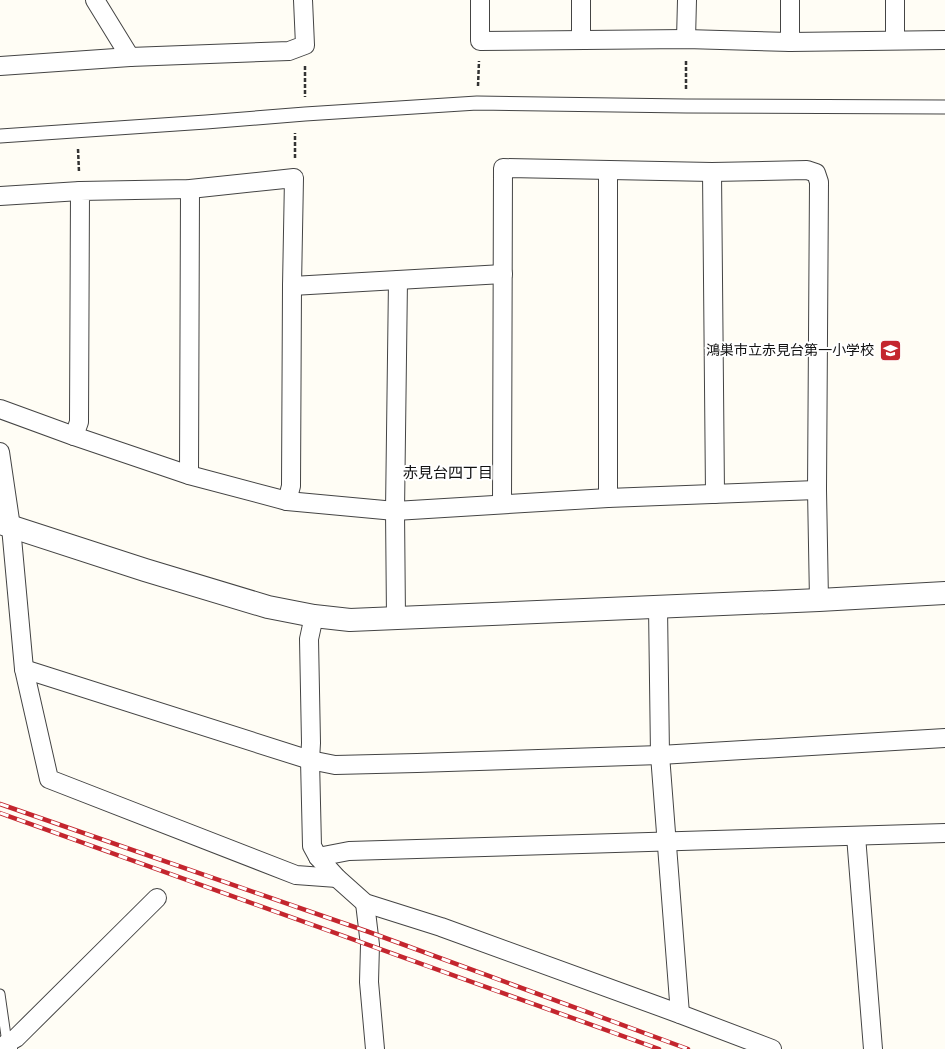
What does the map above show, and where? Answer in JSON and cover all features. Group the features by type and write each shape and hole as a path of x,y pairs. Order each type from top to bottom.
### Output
{"street":[{"path":"95,0 130,56"},
{"path":"0,66 130,56 289,51 305,45 303,0"},
{"path":"480,0 480,40 686,39 790,42 945,40"},
{"path":"581,0 581,40"},
{"path":"686,39 687,0"},
{"path":"790,0 790,42"},
{"path":"895,0 895,40"},
{"path":"0,136 477,103 686,106 945,107"},
{"path":"502,504 503,168 712,172 807,170 816,173 819,182 817,490 819,600"},
{"path":"608,170 608,498"},
{"path":"712,172 715,494"},
{"path":"0,196 80,190 190,189 294,178 290,486 286,501"},
{"path":"189,475 190,189"},
{"path":"74,436 79,422 80,190"},
{"path":"292,286 503,274"},
{"path":"396,618 395,511 398,280"},
{"path":"0,409 189,475 286,501 395,511 608,498 817,490"},
{"path":"0,452 6,525 24,669 48,779 296,875 337,878"},
{"path":"6,525 145,570 268,607 314,616 350,620 819,600 945,593"},
{"path":"658,607 660,755 680,1014"},
{"path":"314,616 309,639 312,846 318,857 337,878 365,903 441,927 772,1049"},
{"path":"24,669 310,760 335,765 660,755 945,738"},
{"path":"318,857 350,851 945,833"},
{"path":"856,836 873,1049"},
{"path":"7,1046 157,898"},
{"path":"365,903 370,945 369,982 375,1049"}],"lane":[{"path":"0,994 7,1046"}],"path":[{"path":"686,39 686,106"},
{"path":"477,103 480,40"},
{"path":"294,178 296,128 305,114 305,45"},
{"path":"76,130 80,190"}],"railway":[{"path":"0,804 369,932 688,1049"},
{"path":"0,813 659,1049"}],"place":[{"name":"鴻巣市立赤見台第一小学校","path":"890,350"}],"district":[{"name":"赤見台四丁目","path":"448,473"}]}
